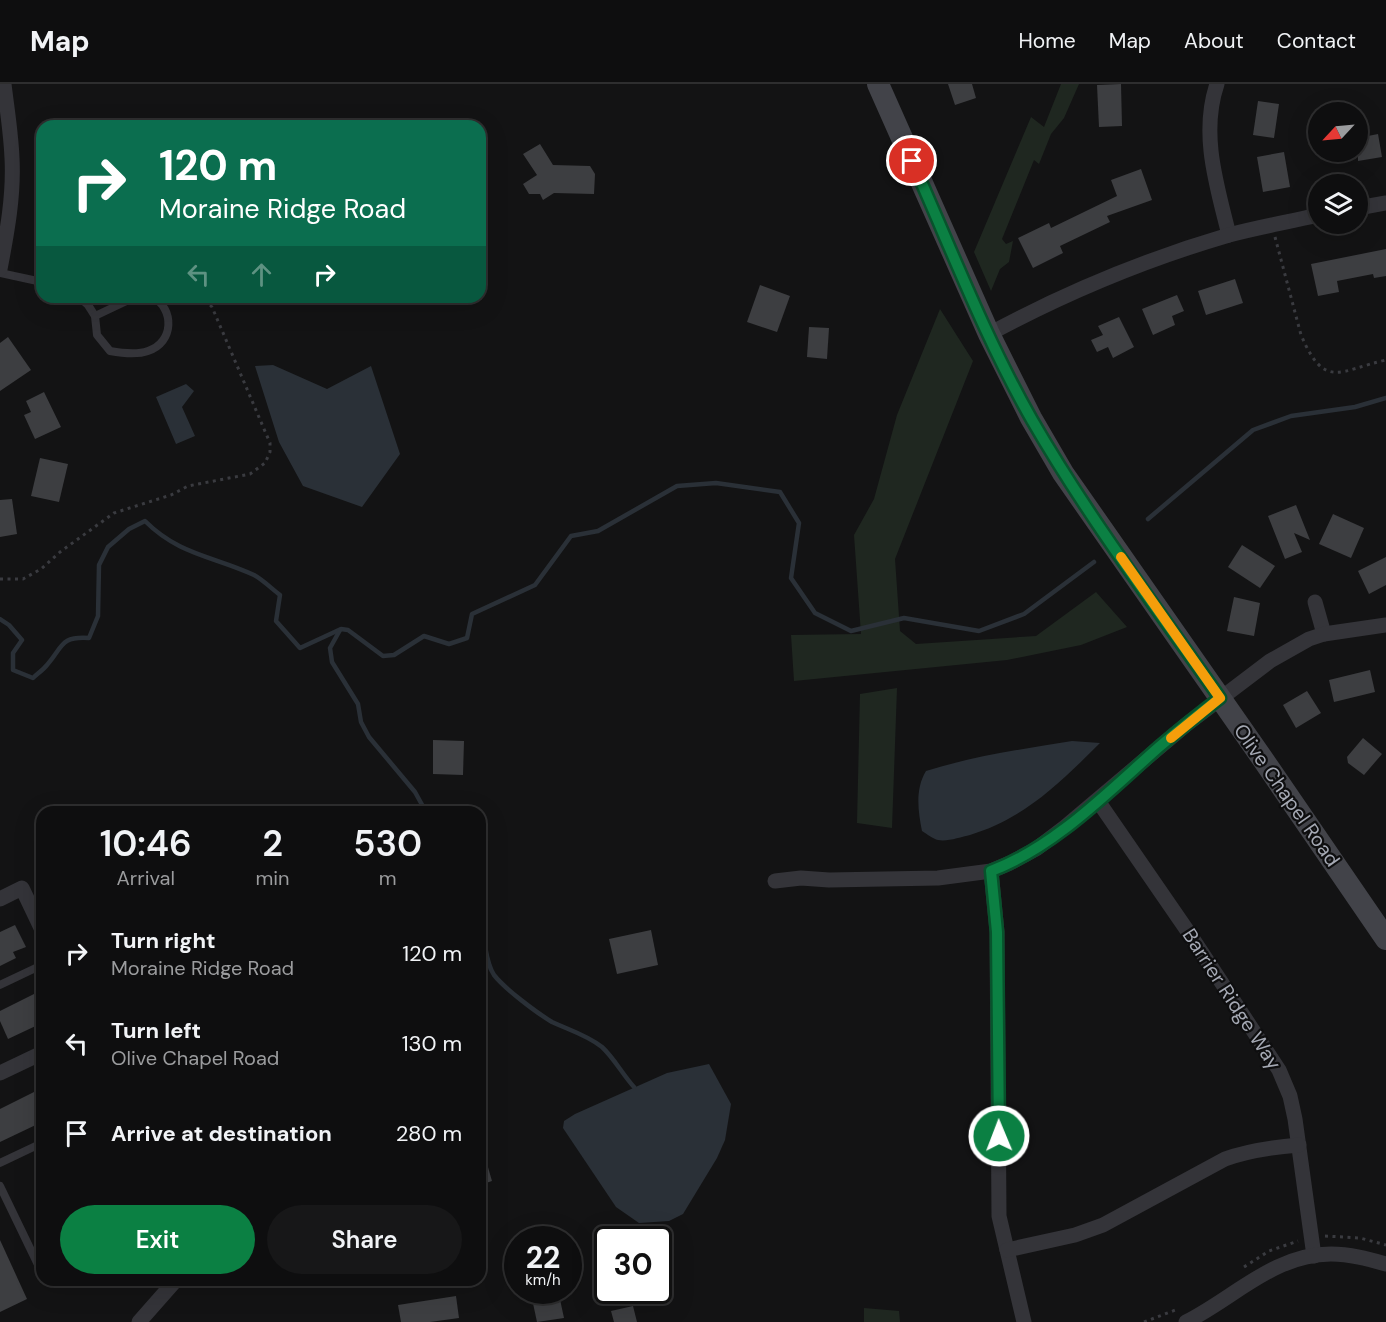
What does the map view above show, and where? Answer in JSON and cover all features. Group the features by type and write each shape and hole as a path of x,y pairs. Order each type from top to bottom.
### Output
{"main road":[{"name":"Olive Chapel Road","path":"878,84 989,334 1031,418 1063,473 1386,939"}],"street":[{"path":"0,271 9,220 12,178 4,84"},
{"path":"1217,84 1211,105 1210,143 1229,236"},
{"path":"1368,207 1386,204"},
{"path":"989,334 1085,287 1229,236 1308,217"},
{"path":"1315,602 1324,634"},
{"path":"775,881 801,878 938,879 991,871 1010,864 1036,849 1098,801 1220,698 1270,662 1309,639 1324,634 1386,625"},
{"name":"Barrier Ridge Way","path":"1098,801 1279,1070 1290,1096 1314,1256"},
{"path":"991,871 997,932 999,1216 1024,1322"},
{"path":"0,899 22,888 36,917"},
{"path":"0,1073 36,1056"},
{"path":"1007,1250 1075,1235 1103,1225 1225,1159 1257,1150 1299,1145"},
{"path":"1186,1322 1268,1271 1289,1262 1314,1256 1346,1255 1386,1264"},
{"path":"139,1322 171,1286"}],"lane":[{"path":"0,271 36,280"},
{"path":"86,303 95,316 97,335 110,351 148,352 161,344 167,336 166,310 162,303"},
{"path":"95,316 122,303"},
{"path":"0,985 36,968"},
{"path":"0,1163 36,1146"},
{"path":"0,1186 36,1261"}],"path":[{"path":"1275,235 1301,335 1307,350 1316,362 1330,372 1339,373 1386,360"},
{"path":"0,579 23,579 41,569 60,552 114,513 188,486 250,474 265,463 270,452 270,443 213,307 208,303"},
{"path":"1324,1236 1360,1238 1386,1245"}],"shaded area":[{"path":"1061,84 1079,84 1064,118 1051,134 1039,164 1034,160 1002,239 1006,244 1013,241 1009,262 1000,269 991,291 974,252 1031,117 1044,127"},
{"path":"940,309 973,361 895,559 900,631 916,644 1036,636 1096,592 1127,627 1081,645 1007,660 794,681 791,635 861,634 854,535 874,499 897,415"},
{"path":"273,365 327,389 371,366 400,454 362,507 303,486 279,442 255,366"},
{"path":"186,384 194,391 182,407 195,436 176,444 156,397"},
{"path":"897,688 892,828 857,823 860,694"},
{"path":"1072,741 1100,743 1071,772 1025,809 989,828 950,840 936,839 922,831 919,793 926,771 980,757"},
{"path":"709,1064 731,1104 725,1140 717,1158 683,1214 669,1221 639,1223 616,1207 563,1128 564,1121 667,1073"},
{"path":"864,1308 899,1311 900,1322 864,1322"}],"building":[{"path":"948,84 972,84 976,98 955,105"},
{"path":"1121,84 1122,126 1099,127 1097,85"},
{"path":"1258,101 1279,104 1274,138 1253,135"},
{"path":"1378,134 1382,157 1368,159 1368,136"},
{"path":"540,144 553,165 590,166 595,174 594,194 554,193 543,200 540,194 529,194 523,184 537,175 523,154"},
{"path":"1284,152 1290,187 1263,192 1257,157"},
{"path":"1141,169 1152,200 1107,216 1110,222 1060,246 1063,253 1033,268 1018,238 1049,223 1051,228 1117,196 1111,180"},
{"path":"1386,249 1386,276 1374,278 1373,274 1337,281 1339,292 1318,296 1311,264"},
{"path":"1235,279 1243,303 1206,315 1198,291"},
{"path":"760,285 790,296 777,332 747,322"},
{"path":"1177,295 1184,311 1172,316 1175,325 1153,335 1142,309"},
{"path":"1119,317 1134,347 1113,358 1108,347 1097,352 1091,340 1103,335 1098,326"},
{"path":"809,327 829,328 827,359 807,357"},
{"path":"8,337 31,370 0,391 0,343"},
{"path":"44,392 61,427 35,439 24,415 31,412 26,401"},
{"path":"40,458 68,464 59,502 31,496"},
{"path":"12,499 17,534 0,537 0,500"},
{"path":"1296,505 1310,540 1294,533 1302,552 1285,559 1268,516"},
{"path":"1333,514 1364,528 1351,558 1319,544"},
{"path":"1242,545 1275,566 1260,588 1228,567"},
{"path":"1386,557 1386,585 1369,594 1358,571"},
{"path":"1234,597 1260,603 1254,636 1227,631"},
{"path":"1370,670 1375,692 1334,702 1329,680"},
{"path":"1307,691 1321,713 1296,728 1283,705"},
{"path":"1363,738 1382,754 1364,775 1348,763 1347,757"},
{"path":"433,740 464,741 463,775 433,774"},
{"path":"15,925 26,947 13,952 16,958 0,966 0,932"},
{"path":"651,930 658,965 617,974 609,939"},
{"path":"36,993 36,1026 8,1039 0,1021 0,1011"},
{"path":"36,1091 36,1125 0,1142 0,1109"},
{"path":"486,1160 492,1181 486,1183"},
{"path":"0,1240 27,1299 0,1312"},
{"path":"456,1296 459,1318 430,1322 401,1322 398,1305"},
{"path":"533,1304 561,1304 564,1318 537,1322"},
{"path":"633,1306 637,1322 614,1322 611,1311"}],"waterway":[{"path":"1148,519 1253,430 1291,416 1355,407 1386,398"},
{"path":"0,619 9,625 22,640 13,653 13,670 33,678 67,641 89,638 98,616 99,565 108,547 129,529 145,521 171,541 197,554 254,575 280,595 276,621 300,648 341,629 348,630 383,656 394,655 424,636 449,644 467,638 472,614 535,585 571,536 598,531 677,486 716,483 780,492 799,523 791,578 815,613 851,631 904,618 979,631 1024,614 1094,562"},
{"path":"340,630 330,648 332,662 358,704 361,722 369,737 415,792 423,806"},
{"path":"486,951 491,970 499,981 552,1022 602,1047 634,1087"}],"slow traffic":[{"path":"1121,557 1220,698 1171,738"}],"route":[{"path":"912,161 989,334 1031,418 1096,523 1220,698 1159,747 1098,801 1036,849 1010,864 991,871 997,932 999,1136"}]}
